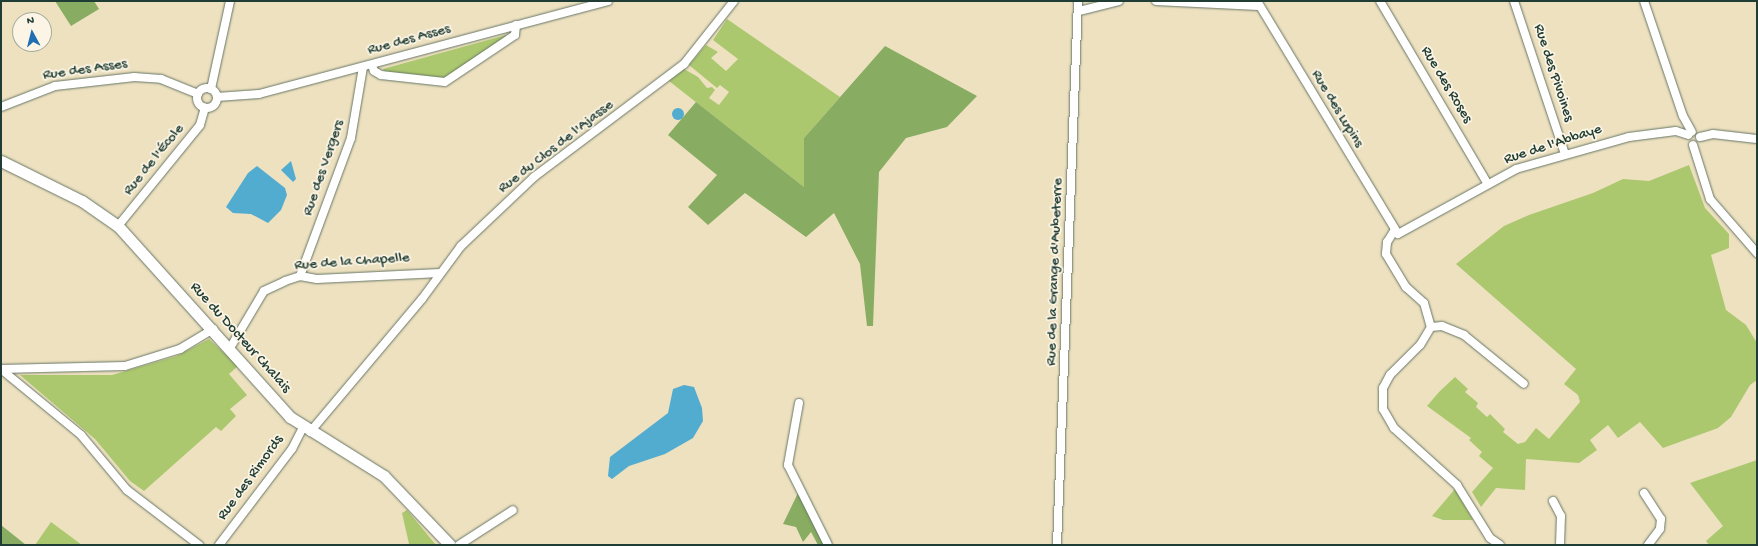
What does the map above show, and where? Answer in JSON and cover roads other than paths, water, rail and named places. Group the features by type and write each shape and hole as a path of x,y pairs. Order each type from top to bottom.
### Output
{"main road":[{"name":"Rue du Docteur Chalais","path":"1,160 82,201 118,226 306,430 384,476 450,545"}],"street":[{"path":"211,89 198,94 198,103 205,108 213,106 217,97 211,89 230,1"},
{"name":"Rue des Asses","path":"217,97 254,96 605,1"},
{"name":"Rue du Clos de l'Ajasse","path":"306,430 422,298 461,246 534,177 684,64 734,1"},
{"name":"Rue de la Grange d'Aubeterre","path":"1057,545 1065,375 1079,11 1078,1"},
{"path":"1079,11 1119,1"},
{"path":"1156,1 1257,4"},
{"name":"Rue des Roses","path":"1380,1 1488,184"},
{"name":"Rue des Pivoines","path":"1514,1 1565,154"},
{"path":"1644,1 1682,116 1690,133 1700,137"},
{"name":"Rue des Lupins","path":"1257,4 1394,231"},
{"path":"367,66 374,72 381,74 445,82 514,35 516,25"},
{"name":"Rue des Vergers","path":"300,276 351,138 367,66"},
{"name":"Rue des Asses","path":"1,107 55,86 134,77 161,79 198,94"},
{"name":"Rue de l'École","path":"118,226 200,125 205,108"},
{"name":"Rue de l'Abbaye","path":"1394,231 1404,234 1516,169 1629,137 1671,132 1690,133"},
{"path":"1690,133 1687,140 1692,145 1710,199 1757,253"},
{"path":"1692,145 1700,137 1713,134 1757,139"},
{"path":"1394,231 1386,242 1386,254 1406,287 1424,303 1431,327 1420,345 1390,376 1383,388 1383,409 1394,428 1457,485 1490,538 1500,545"},
{"name":"Rue de la Chapelle","path":"230,348 244,331 264,291 300,276 317,279 440,273"},
{"path":"1431,327 1442,326 1464,335 1524,384"},
{"path":"2,370 125,366 180,349 213,329"},
{"path":"2,370 81,435 127,490 199,545"},
{"path":"799,402 788,465 828,545"},
{"name":"Rue des Rimords","path":"219,545 306,430"},
{"path":"1644,493 1661,519 1660,529 1648,545"},
{"path":"1554,501 1561,516 1560,545"},
{"path":"459,545 513,510"}],"water":[{"path":"676,108 680,108 684,114 680,120 676,120 672,116 672,112"},
{"path":"291,161 296,179 293,182 281,170"},
{"path":"257,166 285,188 287,195 281,210 268,223 251,214 233,213 226,207 248,173"},
{"path":"684,385 694,387 702,408 703,421 693,438 665,454 629,466 612,479 608,476 610,457 668,413 673,389"}]}
